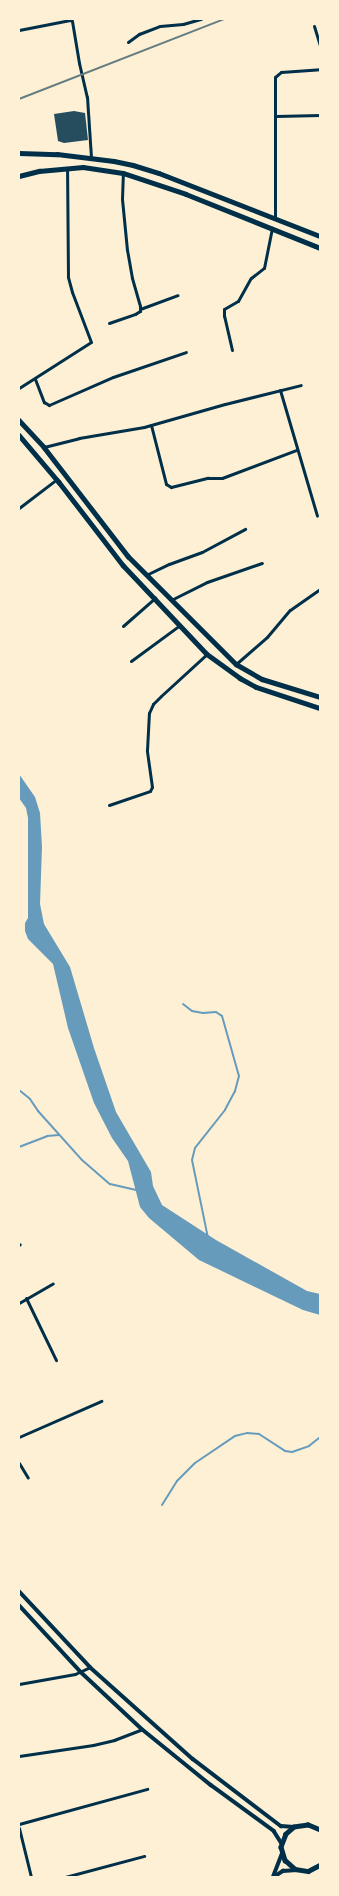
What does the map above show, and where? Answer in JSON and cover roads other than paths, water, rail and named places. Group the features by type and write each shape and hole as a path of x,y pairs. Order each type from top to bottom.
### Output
{"main road":[{"path":"19,153 57,154 127,164 159,173 320,236"},
{"path":"19,176 39,171 83,167 123,173 186,194 320,248"},
{"path":"19,420 44,448 128,556 236,664 262,679 320,696"},
{"path":"19,435 57,479 123,565 207,654 240,678 256,687 320,708"},
{"path":"311,1826 320,1824"},
{"path":"319,1867 308,1871 298,1870 289,1865 282,1854 282,1844 286,1834 294,1827 304,1825 320,1830"}],"street":[{"path":"128,42 139,34 160,26 182,24 201,19"},
{"path":"19,30 70,20 72,22 87,97 91,158"},
{"path":"314,26 320,46"},
{"path":"275,219 275,76 277,73 320,69"},
{"path":"276,116 320,115"},
{"path":"19,388 87,346 91,340 72,292 68,277 67,169"},
{"path":"123,173 122,199 127,250 140,309"},
{"path":"232,350 224,316 224,309 238,301 251,278 264,268 272,228"},
{"path":"109,323 135,314 140,309 178,295"},
{"path":"35,379 44,402 49,405 113,377 186,352"},
{"path":"44,448 79,438 151,425 300,385"},
{"path":"280,390 296,450 317,516"},
{"path":"151,425 166,484 171,487 208,478 222,478 296,450"},
{"path":"19,508 57,479"},
{"path":"146,575 176,561 202,552 245,529"},
{"path":"171,600 207,582 262,563"},
{"path":"236,664 267,637 290,610 320,589"},
{"path":"123,626 155,598"},
{"path":"131,661 180,625"},
{"path":"109,805 150,791 152,787 147,750 149,713 153,704 207,654"},
{"path":"19,1303 53,1283"},
{"path":"26,1298 56,1360"},
{"path":"19,1437 101,1401"},
{"path":"19,1462 28,1478"},
{"path":"19,1591 90,1667 193,1759 281,1826 294,1827"},
{"path":"19,1605 81,1672 142,1729 187,1767 274,1831 282,1844"},
{"path":"19,1684 81,1672 90,1667"},
{"path":"19,1756 93,1745 114,1740 142,1729"},
{"path":"187,1767 193,1759"},
{"path":"19,1824 147,1789"},
{"path":"19,1828 32,1877"},
{"path":"274,1877 282,1854"},
{"path":"65,1877 144,1856"},
{"path":"274,1877 282,1871 298,1870"}],"water":[{"path":"19,774 35,797 40,813 42,847 40,904 44,924 70,967 94,1048 116,1112 151,1172 153,1186 162,1205 216,1240 307,1291 320,1294 320,1315 303,1310 199,1260 149,1218 140,1207 128,1161 112,1138 94,1103 68,1028 53,964 28,939 25,931 25,923 28,918 28,818 26,808 19,798"}],"waterway":[{"path":"183,1004 192,1011 203,1013 216,1012 222,1016 239,1076 235,1091 225,1110 195,1148 192,1160 208,1238"},
{"path":"19,1090 30,1099 38,1111 82,1160 110,1184 137,1190"},
{"path":"19,1147 47,1136 59,1135"},
{"path":"320,1392 320,1407"},
{"path":"162,1505 177,1481 195,1463 235,1436 247,1433 259,1434 285,1451 292,1452 309,1446 320,1437"}],"railway":[{"path":"19,99 224,19"}]}
